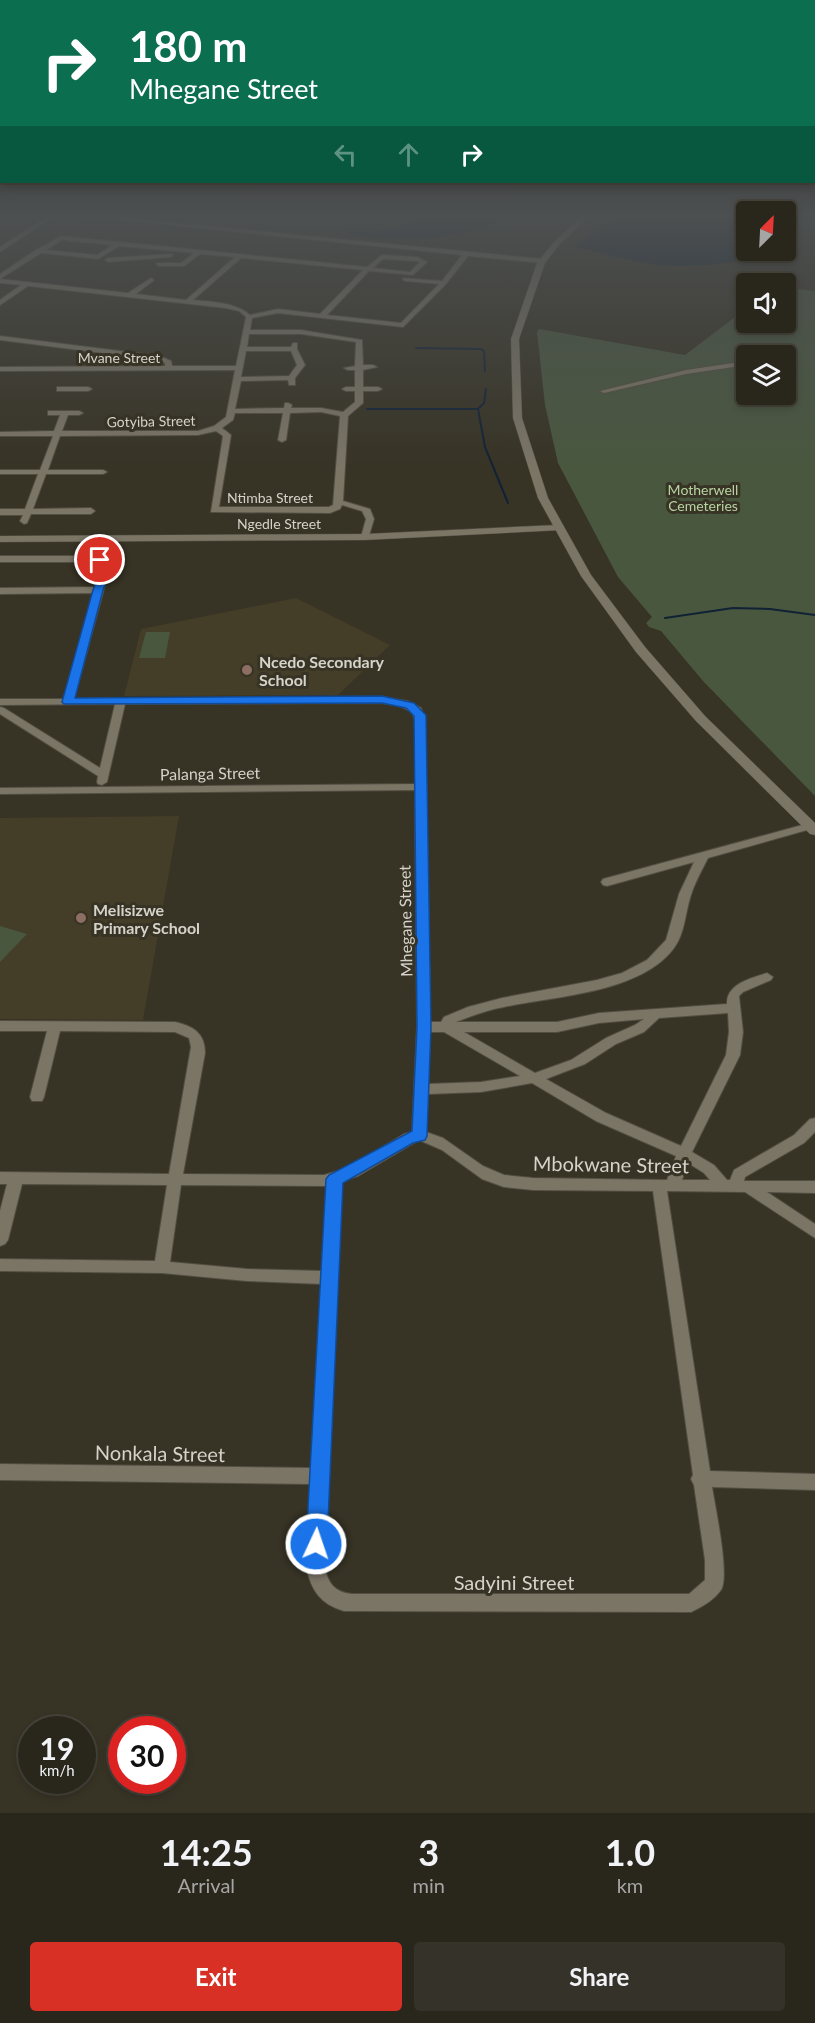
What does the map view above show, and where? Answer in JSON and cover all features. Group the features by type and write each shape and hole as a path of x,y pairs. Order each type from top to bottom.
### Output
{"main road":[{"path":"526,299 519,314 515,336 513,393 523,440 538,485 558,528 608,608 666,681 731,752 813,828"},
{"name":"Ngedle Street","path":"0,539 365,537 558,528"}],"street":[{"path":"159,299 237,308 249,317"},
{"path":"187,302 191,299"},
{"path":"322,316 339,299"},
{"path":"249,317 279,309 403,325 429,299"},
{"path":"245,332 301,332 357,339 360,341 358,405 344,415 288,406 231,411 245,332 249,317"},
{"path":"0,338 160,358 169,362 168,368"},
{"path":"236,379 291,381 301,365 294,347 242,349"},
{"path":"604,391 686,372 736,365"},
{"path":"348,368 374,367"},
{"name":"Mvane Street","path":"1,370 239,368"},
{"path":"74,389 80,369"},
{"path":"60,389 88,389"},
{"path":"346,389 378,389"},
{"path":"282,440 288,406"},
{"name":"Gotyiba Street","path":"0,434 186,434 217,428 228,422 231,411"},
{"path":"51,413 79,413"},
{"path":"24,521 65,413"},
{"path":"344,415 339,502 366,510 370,519 365,537"},
{"name":"Ntimba Street","path":"217,428 227,435 214,510 330,510 337,507 339,502"},
{"path":"0,472 103,472"},
{"path":"0,512 91,512"},
{"path":"0,559 100,560 108,566 98,590 68,702"},
{"path":"0,591 98,590"},
{"name":"Mhegane Street","path":"0,702 382,700 403,703 417,710 420,715 424,1027 419,1136"},
{"path":"100,790 121,701"},
{"path":"0,710 104,775"},
{"name":"Palanga Street","path":"0,791 421,787"},
{"path":"608,882 813,828"},
{"path":"446,1027 449,1020 480,1007 554,994 626,976 653,963 670,945 685,894 703,856"},
{"path":"665,1186 684,1154 733,1055 736,1032 732,1008 733,996 738,989 766,977"},
{"path":"424,1027 557,1027 599,1018 654,1016 732,1008"},
{"path":"421,1089 489,1087 537,1079 578,1062 612,1040 647,1027 654,1016"},
{"path":"0,1026 175,1027 195,1034 199,1041 198,1053 162,1267"},
{"path":"37,1097 54,1027"},
{"path":"446,1027 601,1116 684,1154 815,1232"},
{"path":"735,1186 739,1174 799,1139 815,1123"},
{"path":"0,1178 335,1179 353,1172 409,1138 419,1136"},
{"name":"Mbokwane Street","path":"419,1136 442,1143 486,1175 506,1181 665,1186 815,1187"},
{"path":"0,1240 16,1178"},
{"name":"Sadyini Street","path":"335,1179 315,1566 318,1582 332,1599 352,1604 691,1603 709,1591 714,1584 715,1574 700,1479 665,1186"},
{"path":"0,1265 162,1267 247,1275 330,1278"},
{"name":"Nonkala Street","path":"0,1472 320,1476"},
{"path":"700,1479 815,1482"}],"shaded area":[{"name":"Ncedo Secondary School","path":"296,598 390,645 338,695 124,696 141,629"},
{"name":"Melisizwe Primary School","path":"179,816 143,1020 0,1019 0,818"}],"green space":[{"name":"Motherwell Cemeteries","path":"796,299 815,299 815,796 703,681 661,631 649,627 646,623 652,617 618,577 558,463 545,405 537,332 539,329 685,355 736,316 736,333 796,333"},
{"path":"146,632 170,632 165,658 139,658"},
{"path":"0,926 27,934 0,962"}],"waterway":[{"path":"416,348 481,349 484,351 485,371"},
{"path":"478,409 484,403 486,389"},
{"path":"367,409 478,409"},
{"path":"478,409 485,447 508,503"},
{"path":"665,618 733,608 770,609 815,615"}],"place":[{"name":"Ncedo Secondary School","path":"247,670"},
{"name":"Melisizwe Primary School","path":"81,918"}],"route":[{"path":"100,560 108,566 98,590 68,702 382,700 403,703 417,710 420,715 424,1027 419,1136 400,1142 353,1172 335,1179 316,1544"}]}
